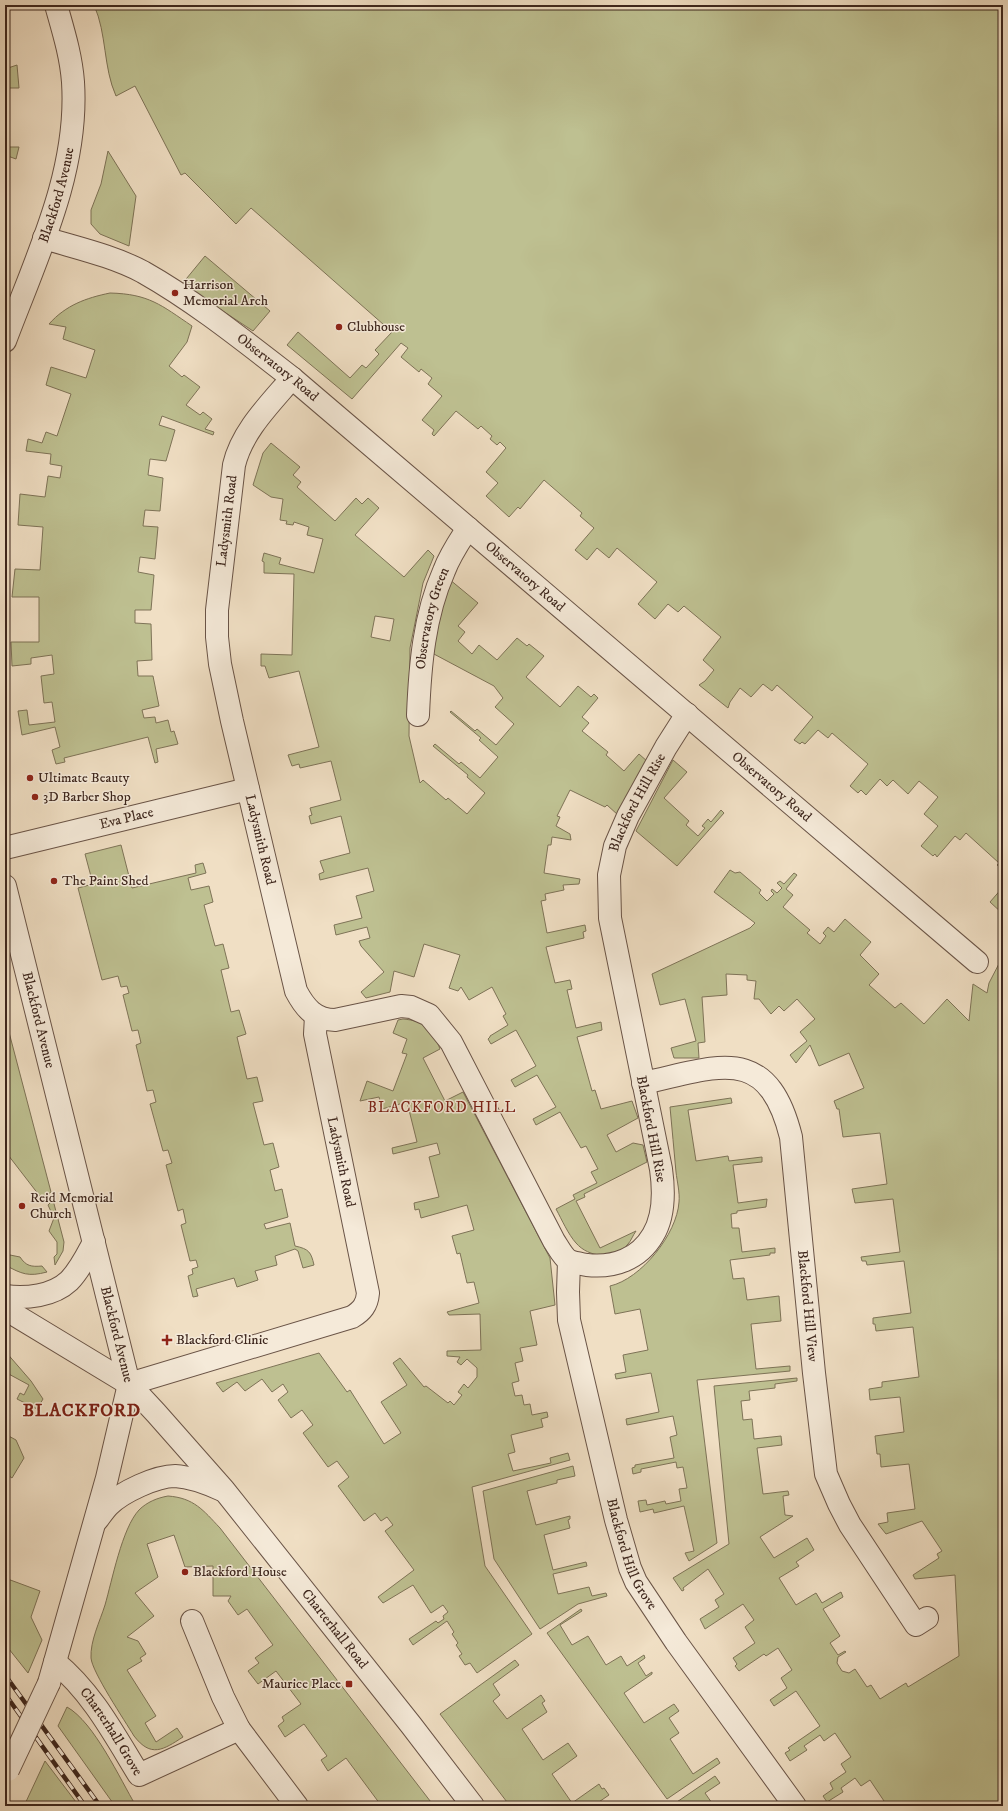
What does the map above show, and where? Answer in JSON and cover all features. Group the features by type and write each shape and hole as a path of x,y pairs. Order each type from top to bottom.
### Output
{"street":[{"name":"Blackford Avenue","path":"5,340 44,238 60,189 70,149 73,116 73,82 67,44 56,5"},
{"name":"Observatory Road","path":"44,238 109,258 142,272 204,311 292,378 977,962"},
{"name":"Ladysmith Road","path":"129,1384 352,1317 363,1308 367,1302 368,1293 315,1034 316,1016 308,1010 296,992 220,664 217,625 220,580 234,465 238,451 248,432 292,378"},
{"name":"Observatory Green","path":"418,715 422,654 431,610 443,571 456,546 468,528"},
{"name":"Blackford Hill Rise","path":"569,1261 599,1266 607,1266 622,1262 640,1251 648,1243 656,1228 662,1209 662,1182 610,918 609,876 616,846 628,816 666,747 687,714"},
{"name":"Eva Place","path":"5,848 248,789"},
{"name":"Blackford Avenue","path":"5,886 129,1384 107,1478 49,1683 6,1772"},
{"path":"316,1016 326,1020 335,1020 401,1006 411,1007 429,1015 451,1042 554,1241 569,1261"},
{"name":"Blackford Hill View","path":"642,1083 718,1068 735,1067 759,1077 769,1087 782,1108 791,1137 814,1373 826,1474 836,1499 850,1524 916,1625 927,1618"},
{"path":"5,1296 36,1296 56,1289 68,1282 78,1271 94,1242"},
{"name":"Blackford Hill Grove","path":"569,1261 569,1320 616,1520 630,1568 640,1588 672,1637 795,1806"},
{"path":"5,1308 129,1384"},
{"name":"Charterhall Road","path":"129,1384 188,1448 224,1490 411,1725 473,1806"},
{"path":"94,1524 108,1506 119,1497 151,1482 174,1476 198,1480 224,1490"},
{"path":"192,1620 223,1697 239,1729 297,1806"},
{"name":"Charterhall Grove","path":"55,1662 78,1684 119,1741 139,1775 239,1729"}],"green space":[{"path":"94,5 1003,5 1003,870 997,865 999,863 966,833 960,840 955,836 937,857 935,854 933,856 921,846 938,826 924,814 938,797 919,781 908,794 893,780 887,786 880,779 866,795 861,790 858,793 850,786 868,764 832,733 828,738 818,730 805,744 802,742 800,744 794,740 813,717 777,685 772,691 763,684 751,697 740,688 730,702 728,708 699,685 705,681 714,670 703,660 721,637 684,606 678,612 668,604 655,619 638,604 657,582 617,548 609,558 597,548 587,560 575,550 594,528 580,516 582,513 544,480 520,509 518,507 509,517 486,496 498,483 486,472 506,448 500,442 497,445 490,439 492,436 481,426 478,429 456,411 434,436 432,434 434,430 422,420 442,396 428,384 432,378 421,369 419,372 401,357 408,348 401,343 352,399 287,345 298,332 350,378 362,365 366,368 379,354 375,350 392,332 251,208 236,224 185,173 181,175 135,86 116,96 109,74 101,27"},
{"path":"17,65 19,88 5,88 5,69"},
{"path":"5,147 19,147 16,159 5,155"},
{"path":"108,151 136,196 129,246 100,234 91,224 91,210 101,184"},
{"path":"205,256 270,311 253,331 182,284"},
{"path":"110,293 145,298 172,312 192,326 187,342 169,366 182,377 184,375 200,387 186,405 200,415 203,412 212,419 205,429 214,432 213,435 162,416 159,425 175,430 166,461 150,459 148,475 163,478 160,511 145,510 143,526 158,527 155,559 140,557 138,572 154,575 151,610 135,610 135,623 151,624 152,660 137,661 138,676 153,676 159,706 142,710 144,718 155,717 156,723 168,720 171,732 174,731 178,744 156,749 158,762 155,763 148,737 64,758 65,762 56,764 52,750 60,747 55,727 22,735 18,711 27,710 29,725 55,722 52,702 44,703 41,676 54,674 52,655 31,658 31,664 12,666 11,642 39,642 39,597 12,597 15,569 40,570 43,527 18,525 20,494 45,497 48,476 60,478 62,466 50,464 51,454 26,451 28,439 42,443 46,432 57,436 71,394 46,385 51,367 86,378 95,350 63,339 66,327 49,324 69,307 93,297"},
{"path":"271,443 300,467 293,475 301,482 297,487 335,521 356,498 362,504 368,498 379,508 355,535 404,577 428,550 434,556 423,583 410,648 409,736 420,783 423,780 446,800 448,798 467,814 485,793 467,777 468,775 433,746 435,744 459,764 461,762 480,778 498,757 479,740 481,738 450,712 451,711 475,731 477,729 496,745 514,724 495,707 503,698 494,686 432,653 449,579 478,603 458,626 465,632 458,641 472,654 479,645 497,660 517,638 527,646 529,644 544,656 526,677 560,707 578,686 591,697 594,694 598,698 582,717 589,723 582,731 608,752 606,755 624,771 639,754 648,762 618,815 607,805 605,807 570,790 557,816 560,817 556,826 570,834 571,840 552,837 551,845 548,845 544,873 580,879 579,884 563,885 564,890 545,894 546,900 541,901 547,933 585,925 586,931 583,932 584,938 546,947 555,983 570,980 572,989 567,990 576,1028 601,1022 602,1030 577,1037 592,1091 595,1090 601,1109 632,1101 638,1118 607,1135 616,1152 633,1143 643,1145 647,1162 584,1194 585,1197 576,1201 600,1248 636,1231 628,1244 616,1253 609,1255 594,1254 581,1248 570,1235 556,1209 575,1199 573,1195 597,1183 591,1172 598,1169 586,1146 581,1148 560,1112 536,1125 533,1119 556,1107 537,1075 515,1087 511,1080 536,1066 516,1030 491,1044 488,1039 490,1036 508,1025 503,1016 506,1014 492,987 469,1000 461,987 458,991 449,988 460,955 424,944 414,977 394,971 390,992 366,998 361,992 384,972 361,946 359,941 370,938 367,927 336,935 334,925 362,918 356,896 374,891 368,868 320,880 319,874 324,872 320,861 350,853 341,816 311,824 309,816 312,815 310,808 341,800 331,761 300,768 299,764 292,766 288,755 319,747 299,671 269,678 265,666 261,666 261,654 292,655 294,574 264,573 264,562 262,561 264,553 281,558 279,564 314,573 323,539 307,535 309,527 294,522 293,525 286,524 287,521 280,520 283,499 271,497 253,485 263,453","holes":["375,616 394,619 390,641 371,637"]},
{"path":"673,760 687,772 664,798 689,821 686,825 698,836 705,828 702,826 708,819 711,822 721,810 724,813 677,866 636,831"},
{"path":"121,845 132,888 196,873 195,865 203,863 206,873 188,878 191,890 209,886 213,902 204,905 215,946 223,944 229,968 221,970 231,1012 239,1010 246,1034 237,1037 247,1079 257,1077 263,1101 253,1103 264,1145 273,1143 279,1167 270,1170 275,1191 282,1189 288,1217 264,1224 266,1229 290,1223 295,1246 303,1248 309,1252 314,1265 303,1268 298,1251 295,1249 275,1256 277,1265 255,1271 258,1280 237,1287 234,1278 196,1289 198,1296 193,1297 188,1276 193,1274 192,1269 198,1267 196,1260 190,1261 181,1225 186,1223 183,1209 178,1211 166,1165 172,1163 168,1150 163,1151 150,1104 156,1102 153,1090 147,1091 136,1045 141,1043 138,1030 132,1031 123,995 129,993 127,986 121,987 118,976 102,980 78,888 93,884 85,854"},
{"path":"730,870 735,873 740,872 761,890 759,893 767,901 774,894 771,891 772,889 777,893 782,888 777,883 780,881 784,884 794,873 797,875 786,889 793,895 783,907 810,930 807,933 820,944 826,936 823,933 828,927 834,932 845,919 871,942 860,955 879,974 869,985 895,1008 901,1003 924,1024 947,999 969,1021 973,984 987,993 989,983 1003,956 1003,1806 878,1806 884,1801 870,1780 861,1786 855,1778 841,1788 843,1792 827,1802 823,1796 833,1789 830,1783 846,1772 841,1764 851,1757 835,1733 824,1741 820,1735 804,1746 807,1750 790,1761 785,1753 790,1750 788,1748 820,1726 796,1691 774,1706 770,1700 787,1688 781,1678 792,1670 778,1648 766,1656 764,1654 739,1671 735,1666 737,1664 733,1658 755,1643 745,1627 754,1620 743,1604 705,1629 700,1619 719,1607 715,1600 724,1594 708,1569 683,1588 684,1590 682,1591 673,1578 729,1544 714,1386 797,1378 797,1381 775,1384 775,1388 749,1391 750,1400 741,1401 743,1420 752,1419 754,1439 781,1436 782,1445 757,1448 763,1494 788,1491 789,1495 783,1496 785,1515 793,1516 760,1537 774,1558 807,1538 814,1550 796,1562 799,1566 779,1578 796,1605 816,1593 822,1603 841,1592 843,1597 823,1609 840,1636 830,1643 838,1655 845,1651 846,1652 838,1657 837,1663 842,1671 849,1673 855,1669 867,1687 871,1685 880,1699 906,1683 908,1687 959,1656 955,1575 915,1579 913,1575 939,1558 937,1554 942,1551 922,1521 886,1534 878,1524 888,1522 887,1513 915,1509 909,1464 881,1467 880,1454 877,1454 875,1436 904,1432 900,1397 870,1400 869,1389 882,1387 882,1382 919,1377 913,1327 876,1331 875,1324 873,1324 873,1318 911,1313 904,1261 867,1265 866,1261 862,1261 861,1257 900,1252 893,1199 855,1203 852,1189 887,1184 880,1133 843,1137 839,1109 837,1109 834,1101 864,1088 849,1053 819,1066 810,1045 796,1063 790,1055 807,1041 800,1032 815,1019 797,999 784,1011 779,1006 771,1014 759,999 754,999 756,981 747,980 747,975 726,974 727,995 702,997 705,1042 698,1043 699,1058 674,1058 671,1048 696,1041 685,999 660,1005 652,974 750,928 755,923 714,892"},
{"path":"1003,887 1003,914 990,902"},
{"path":"5,1017 51,1192 42,1199 5,1151"},
{"path":"403,1019 422,1024 431,1031 440,1049 423,1058 445,1101 463,1092 550,1258 555,1305 530,1311 537,1345 520,1348 523,1361 515,1363 519,1381 512,1383 515,1396 522,1395 524,1405 530,1404 532,1415 547,1412 548,1417 541,1419 543,1427 511,1435 515,1452 508,1454 513,1471 551,1463 550,1458 568,1453 570,1460 472,1487 485,1566 532,1634 477,1673 470,1663 465,1665 459,1656 462,1654 456,1645 458,1643 452,1634 454,1632 447,1621 413,1645 409,1639 436,1621 438,1623 444,1619 443,1616 448,1612 443,1605 431,1613 413,1585 383,1603 378,1597 414,1570 385,1531 393,1525 387,1517 381,1521 375,1513 364,1521 338,1486 349,1477 337,1461 328,1467 303,1433 313,1425 302,1410 291,1418 278,1400 288,1392 283,1384 272,1392 262,1379 245,1391 237,1382 223,1392 216,1383 319,1353 347,1392 350,1390 384,1444 401,1433 381,1402 407,1385 393,1363 400,1358 424,1387 426,1386 448,1403 450,1401 454,1405 462,1395 458,1392 464,1384 468,1388 477,1377 477,1368 467,1359 461,1365 457,1362 460,1357 447,1356 447,1351 481,1350 480,1314 449,1315 447,1312 479,1303 474,1282 467,1283 460,1253 457,1254 452,1236 474,1230 467,1205 421,1218 419,1209 415,1210 414,1203 439,1197 429,1157 440,1154 437,1143 393,1154 392,1148 417,1142 407,1102 382,1109 379,1097 360,1101 367,1081 393,1091 407,1054 402,1053 407,1039 393,1033 398,1020"},
{"path":"731,1098 732,1103 688,1110 696,1161 728,1156 729,1161 762,1157 762,1162 733,1165 738,1203 767,1199 766,1207 737,1211 737,1213 731,1214 732,1228 739,1228 742,1252 775,1248 775,1253 770,1253 770,1255 730,1260 733,1279 744,1278 747,1300 779,1296 781,1321 751,1324 756,1369 790,1366 790,1371 697,1380 717,1543 689,1561 685,1553 694,1551 684,1506 654,1513 653,1509 640,1512 638,1501 646,1500 647,1505 665,1501 666,1504 681,1501 679,1489 687,1488 683,1467 677,1468 676,1462 641,1469 641,1472 633,1474 632,1468 635,1467 635,1465 674,1458 670,1437 677,1435 673,1416 627,1425 626,1419 659,1412 651,1373 616,1379 615,1374 626,1372 623,1355 648,1350 640,1309 615,1314 610,1286 622,1282 645,1265 664,1241 672,1228 677,1215 679,1195 670,1107"},
{"path":"53,1200 64,1242 63,1251 55,1265 54,1257 57,1254 57,1242 49,1231 54,1218 48,1205"},
{"path":"5,1254 20,1257 29,1265 42,1266 47,1272 25,1274 16,1271 5,1265"},
{"path":"5,1351 31,1381 43,1399 37,1409 17,1399 20,1393 24,1395 29,1385 5,1372"},
{"path":"5,1434 16,1440 24,1458 12,1478 5,1473"},
{"path":"573,1466 575,1476 557,1480 557,1483 527,1491 536,1525 570,1516 570,1519 568,1520 570,1528 544,1535 553,1570 586,1562 587,1566 553,1574 558,1594 589,1587 592,1596 606,1593 607,1596 578,1604 540,1629 494,1559 483,1491"},
{"path":"168,1496 185,1499 191,1502 203,1510 220,1528 434,1806 388,1806 386,1803 378,1806 380,1804 346,1758 328,1771 321,1760 327,1756 304,1724 285,1737 278,1726 284,1721 282,1717 301,1704 276,1671 258,1684 248,1671 259,1663 255,1658 273,1645 247,1609 238,1615 228,1601 231,1596 213,1596 213,1566 185,1567 174,1535 147,1544 158,1577 135,1593 154,1616 127,1637 138,1641 146,1654 140,1658 142,1661 127,1670 156,1716 145,1723 156,1742 177,1728 183,1737 157,1750 146,1747 140,1743 134,1736 97,1674 91,1658 91,1651 118,1555 133,1518 145,1505"},
{"path":"5,1578 40,1591 31,1617 42,1640 28,1673 5,1644"},
{"path":"581,1609 582,1611 560,1625 572,1645 588,1636 606,1665 621,1656 627,1666 644,1655 645,1658 638,1663 646,1676 652,1672 652,1674 624,1693 644,1723 674,1704 679,1711 669,1718 679,1733 670,1739 693,1774 717,1758 720,1763 667,1799 547,1633"},
{"path":"515,1660 519,1665 493,1684 500,1695 493,1701 507,1719 541,1695 545,1701 542,1703 547,1712 522,1729 543,1760 568,1743 577,1756 552,1774 572,1803 599,1784 609,1795 593,1806 510,1806 440,1714"},
{"path":"67,1707 77,1714 87,1725 106,1752 136,1806 115,1806 58,1726"},
{"path":"45,1761 79,1806 24,1806"},
{"path":"715,1776 720,1783 705,1793 714,1806 671,1806"}],"railway":[{"path":"5,1675 100,1806"},
{"path":"5,1694 85,1806"}],"place":[{"name":"Harrison Memorial Arch","path":"175,293"},
{"name":"Clubhouse","path":"339,327"},
{"name":"Ultimate Beauty","path":"30,778"},
{"name":"3D Barber Shop","path":"35,797"},
{"name":"The Paint Shed","path":"54,881"},
{"name":"Reid Memorial Church","path":"22,1206"},
{"name":"Blackford Clinic","path":"167,1340"},
{"name":"Blackford House","path":"185,1572"},
{"name":"Maurice Place","path":"349,1684"}],"district":[{"name":"BLACKFORD HILL","path":"442,1107"},
{"name":"BLACKFORD","path":"82,1411"}]}
